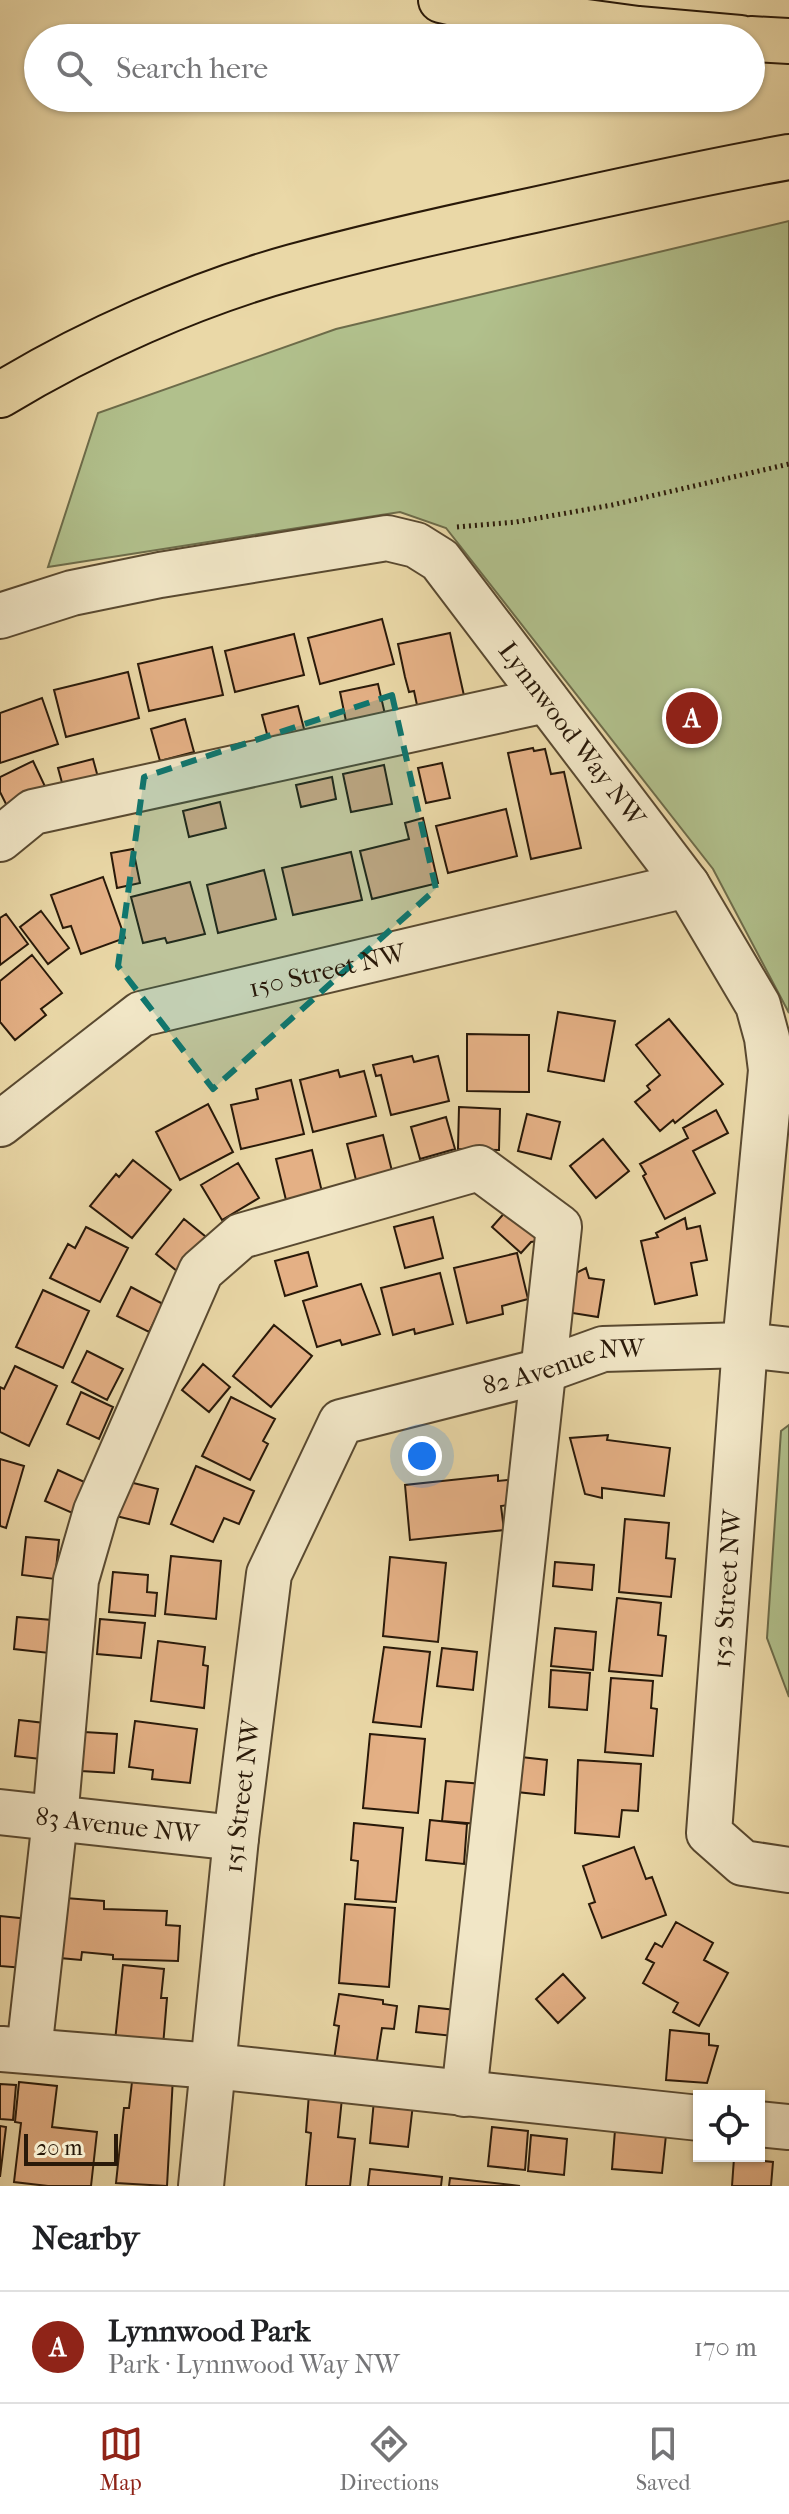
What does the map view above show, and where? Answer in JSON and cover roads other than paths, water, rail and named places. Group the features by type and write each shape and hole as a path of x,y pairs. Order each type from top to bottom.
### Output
{"highway":[{"path":"441,0 601,24"},
{"path":"765,40 789,41"},
{"path":"0,395 160,313 291,268 481,221 729,167 789,157"}],"street":[{"name":"Lynnwood Way NW","path":"0,616 72,593 160,575 387,538 416,545 440,560 687,885 758,1005 771,1070 745,1345"},
{"path":"0,839 33,812 546,700"},
{"name":"150 Street NW","path":"0,1124 141,1014 687,885"},
{"path":"464,2094 559,1227 479,1168 241,1236 201,1271 96,1511 76,1580 55,1819 15,2050 213,2066 464,2094 693,2117"},
{"name":"82 Avenue NW","path":"341,1422 542,1371 603,1349 745,1345 789,1350"},
{"name":"152 Street NW","path":"745,1345 709,1833 743,1863 789,1870"},
{"name":"151 Street NW","path":"201,2186 236,1838 269,1574 341,1422"},
{"name":"83 Avenue NW","path":"0,1812 236,1838"},
{"path":"765,2125 789,2127"}],"place":[{"name":"Lynnwood Park","path":"692,718"}]}
